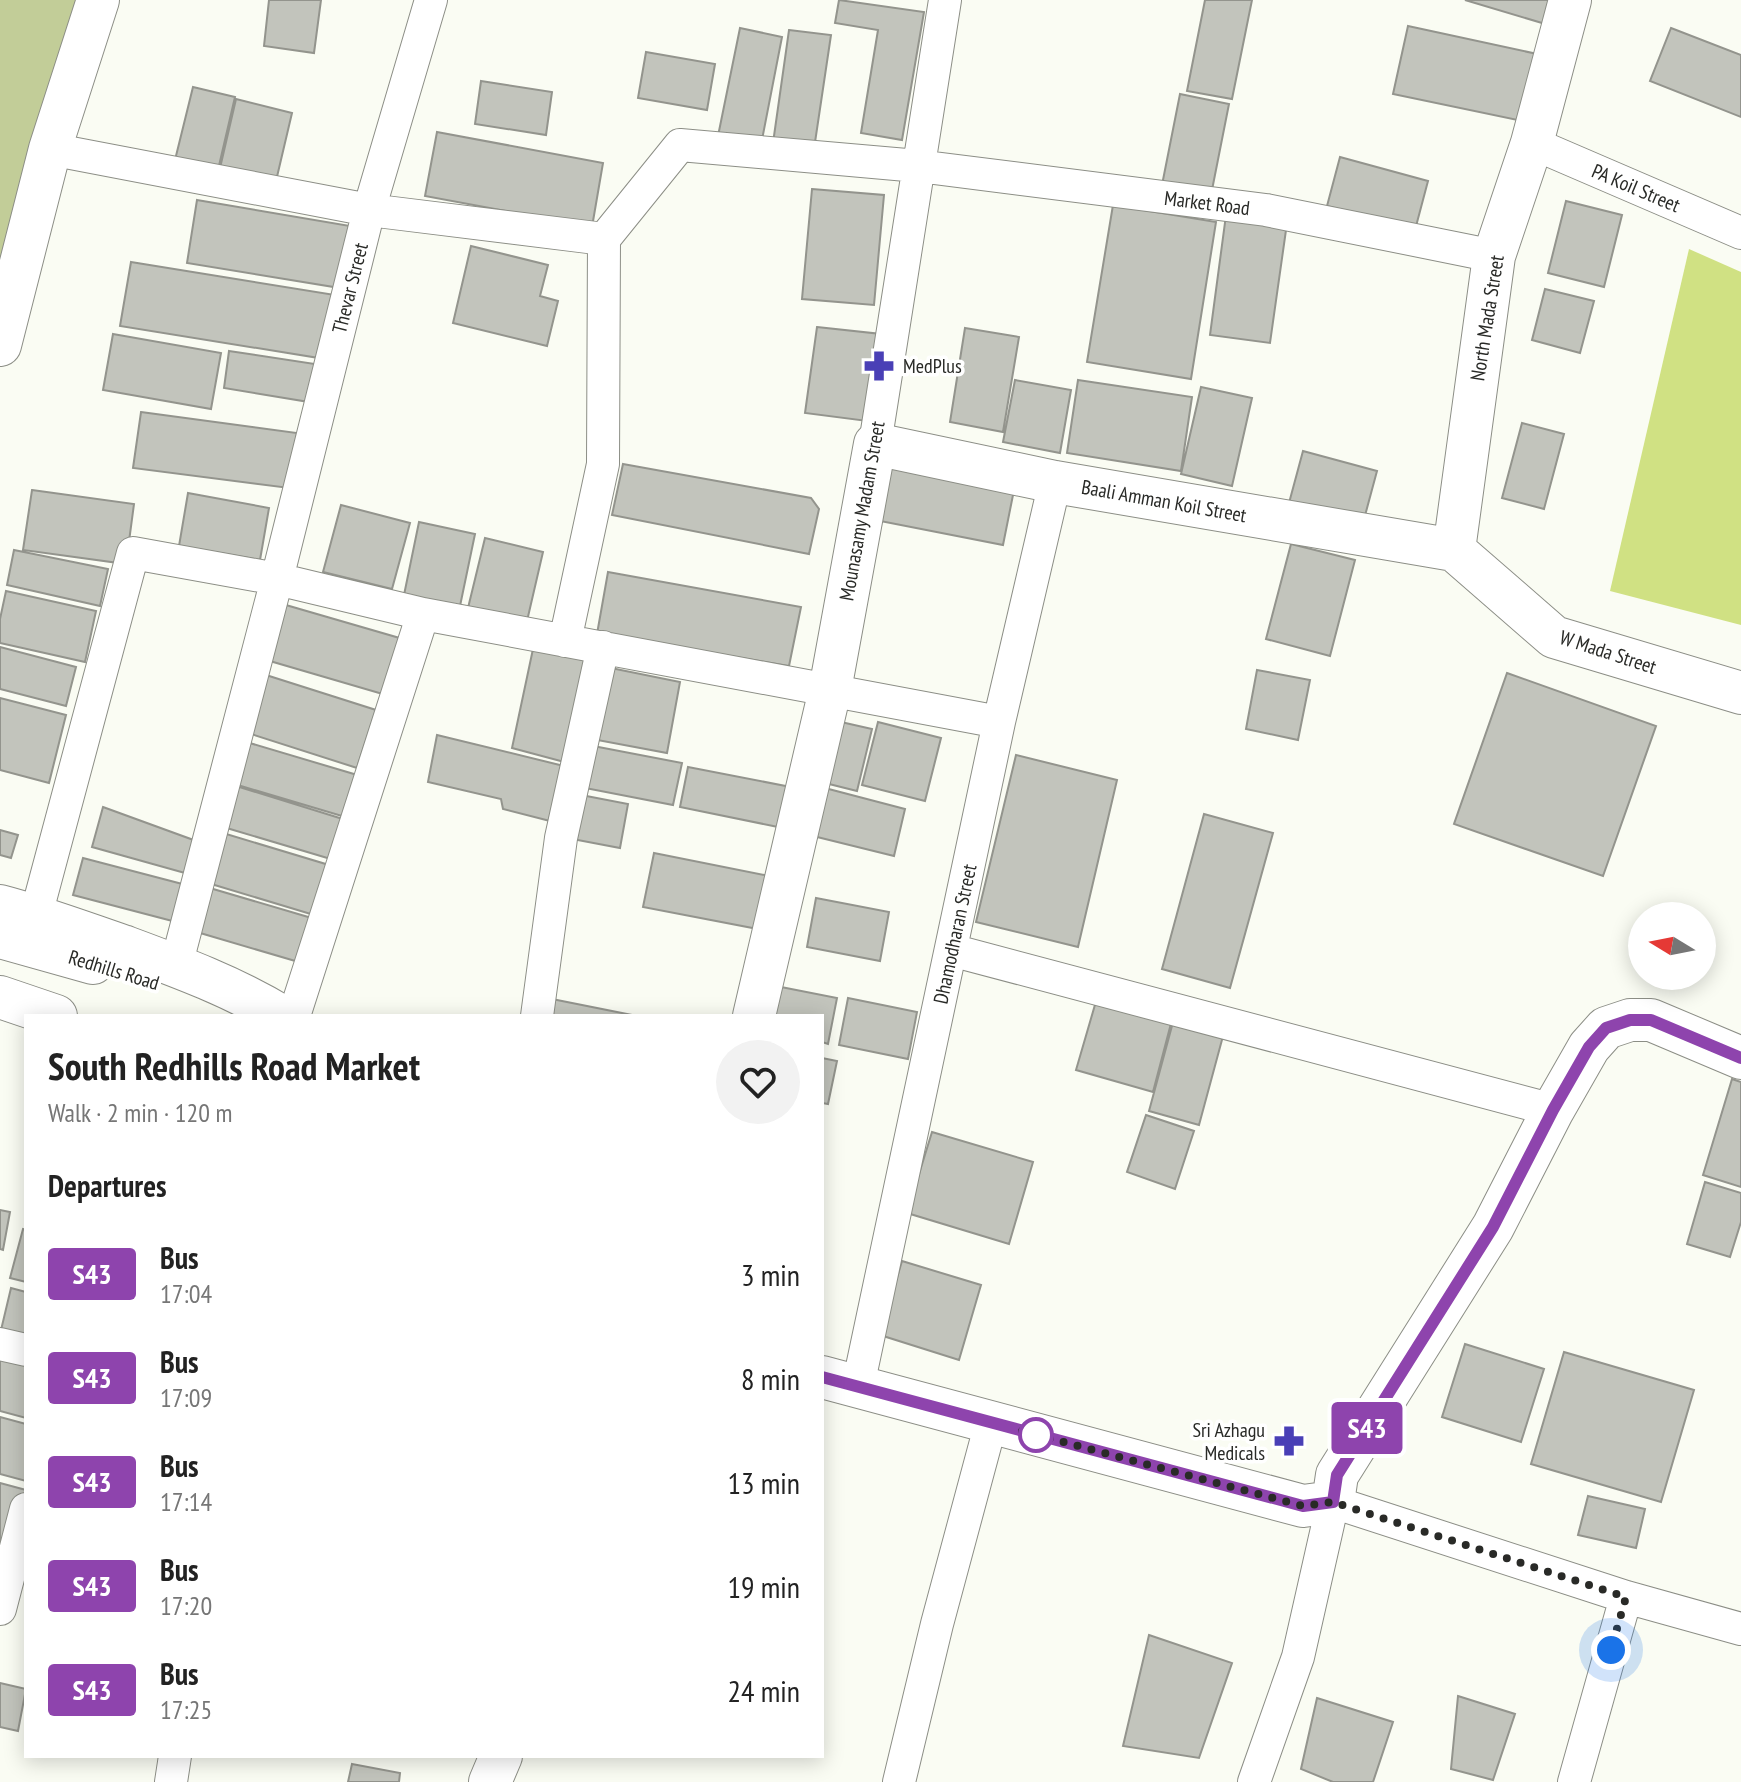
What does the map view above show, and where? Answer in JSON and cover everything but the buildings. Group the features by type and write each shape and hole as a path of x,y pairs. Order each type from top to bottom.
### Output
{"street":[{"path":"0,345 50,149 98,0"},
{"name":"Thevar Street","path":"176,966 369,210 431,0"},
{"name":"Mounasamy Madam Street","path":"754,1014 830,690 875,444 945,0"},
{"name":"North Mada Street","path":"1454,550 1494,256 1532,143 1570,0"},
{"name":"PA Koil Street","path":"1532,143 1741,233"},
{"name":"Market Road","path":"604,239 680,145 918,166 1266,210 1494,256"},
{"path":"50,149 369,210 604,239 603,464 565,641"},
{"name":"Baali Amman Koil Street","path":"875,444 1055,482 1454,550"},
{"name":"Dhamodharan Street","path":"840,1382 951,950 999,722 1055,482"},
{"name":"W Mada Street","path":"1454,550 1554,637 1741,693"},
{"path":"278,1014 176,966 18,911 133,553 277,579 423,614 999,722"},
{"path":"295,1014 423,614"},
{"path":"537,1014 561,838 603,647"},
{"name":"Redhills Road","path":"0,937 169,986 219,1014"},
{"path":"951,950 1553,1110"},
{"path":"0,997 50,1014"},
{"path":"1254,1782 1298,1657 1337,1475 1493,1227 1589,1047 1606,1028 1630,1020 1651,1020 1741,1058"},
{"path":"0,1344 24,1350"},
{"path":"840,1382 1303,1506 1333,1502 1626,1597 1741,1629"},
{"path":"899,1782 937,1624 991,1423"},
{"path":"0,1608 24,1517"},
{"path":"1574,1782 1626,1597"},
{"path":"171,1782 175,1758"},
{"path":"490,1782 500,1758"}],"shaded area":[{"path":"0,0 89,0 0,281"},
{"path":"1689,249 1741,272 1741,625 1610,591"}],"bus line":[{"name":"S43","path":"824,1378 1303,1506 1333,1502 1337,1475 1493,1227 1553,1110 1589,1047 1606,1028 1630,1020 1651,1020 1741,1058"}],"place":[{"name":"MedPlus","path":"879,366"},
{"name":"Sri Azhagu Medicals","path":"1289,1441"}],"route":[{"path":"1036,1435 1022,1431 1303,1506 1333,1502 1626,1597 1611,1650"}]}
